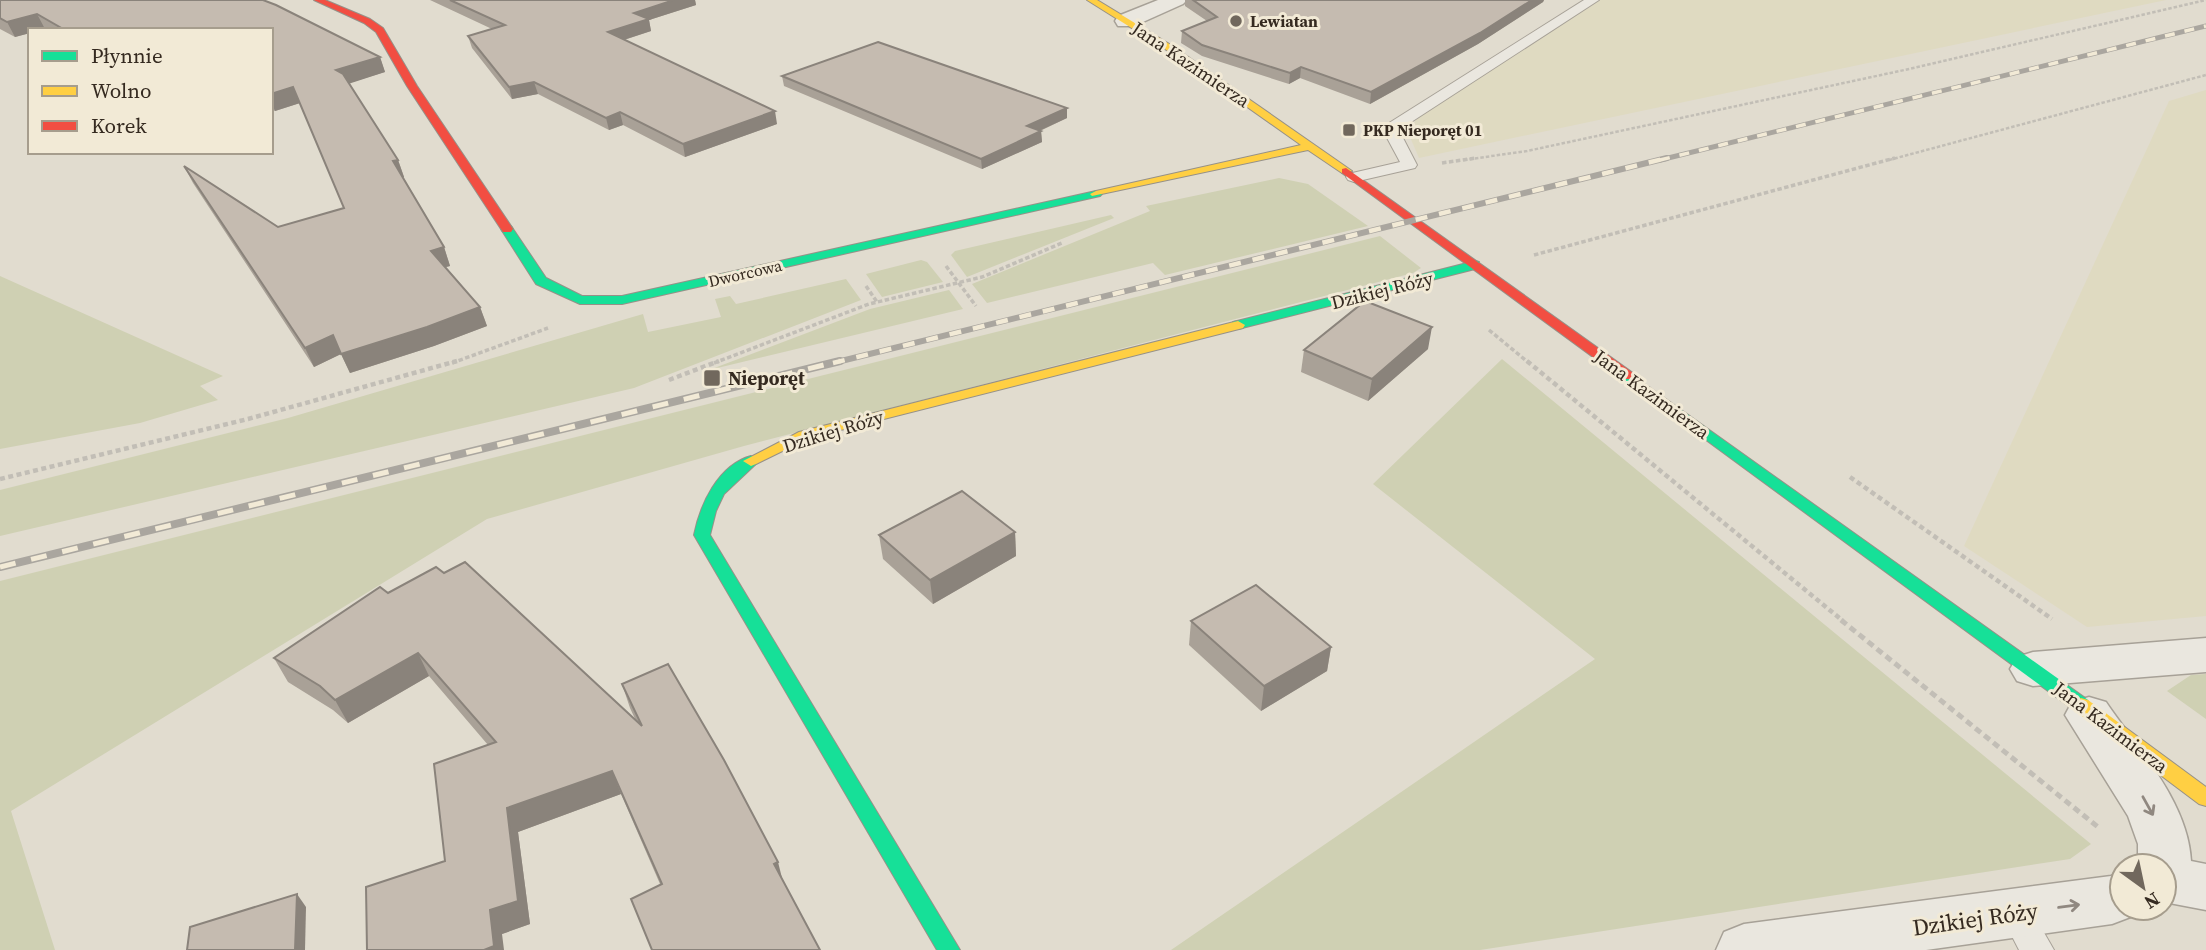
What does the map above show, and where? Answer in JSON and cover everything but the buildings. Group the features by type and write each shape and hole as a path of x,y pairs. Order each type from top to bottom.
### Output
{"street":[{"name":"Dworcowa","path":"318,0 367,21 380,30 419,97 541,281 580,300 622,300 1310,146"},
{"name":"Jana Kazimierza","path":"1091,0 1200,68 1354,177 2033,669 2206,798"},
{"path":"1126,20 1176,0"},
{"name":"Dzikiej Róży","path":"948,950 702,535 708,504 732,476 759,455 804,435 1475,265"},
{"path":"2033,669 2206,655"},
{"name":"Dzikiej Róży","path":"2084,708 2151,809 2164,852"},
{"name":"Dzikiej Róży","path":"1744,950 2027,932 2108,902"}],"lane":[{"path":"1354,177 1409,165 1394,136 1394,126 1593,0"}],"path":[{"path":"1409,165 1460,163 1527,151 2092,28 2206,0"},
{"path":"1475,265 1510,262 2206,75"},
{"path":"669,380 869,304 982,276 1070,240"},
{"path":"943,262 976,306"},
{"path":"1439,276 1454,299 1502,342 2098,828"},
{"path":"0,479 201,432 438,367 508,345 555,326 580,300"}],"shaded area":[{"path":"1600,0 2166,0 1419,158 1410,137 1416,117"},
{"path":"2206,90 2206,616 2087,627 1964,546 2169,101"}],"green space":[{"path":"1279,178 1308,184 1368,226 1165,275 1153,263 987,303 972,284 1150,211 1146,206"},
{"path":"1111,215 1114,218 967,277 951,255 955,251"},
{"path":"1380,236 1421,268 1413,273 744,446 487,519 11,811 55,950 0,950 0,581"},
{"path":"921,260 927,262 943,282 882,297 866,274"},
{"path":"0,276 223,376 200,386 218,400 140,423 0,449"},
{"path":"846,279 861,300 634,388 0,536 0,490 288,418 643,314 648,332 721,317 715,299 730,296 736,304"},
{"path":"949,290 963,309 709,370 870,309"},
{"path":"1502,359 2091,844 2070,859 1480,950 1171,950 1595,659 1373,484"},
{"path":"2206,674 2206,719 2167,691 2191,675"}],"railway":[{"path":"1660,160 2206,26"},
{"path":"833,363 1667,158"},
{"path":"0,567 840,361"}],"traffic: fast":[{"path":"507,229 541,281 580,300 622,300 1096,194"},
{"path":"1238,325 1475,265"},
{"path":"1628,376 2081,705"},
{"path":"751,461 731,476 717,492 708,511 702,535 949,950"}],"traffic: slow":[{"path":"1091,0 1168,47 1346,171"},
{"path":"1096,194 1310,146"},
{"path":"751,461 804,435 1238,325"},
{"path":"2081,705 2206,798"}],"traffic: jam":[{"path":"318,0 367,21 380,30 412,86 507,229"},
{"path":"1346,171 1628,376"}],"place":[{"name":"Lewiatan","path":"1236,21"},
{"name":"PKP Nieporęt 01","path":"1349,130"},
{"name":"Nieporęt","path":"712,378"}]}
